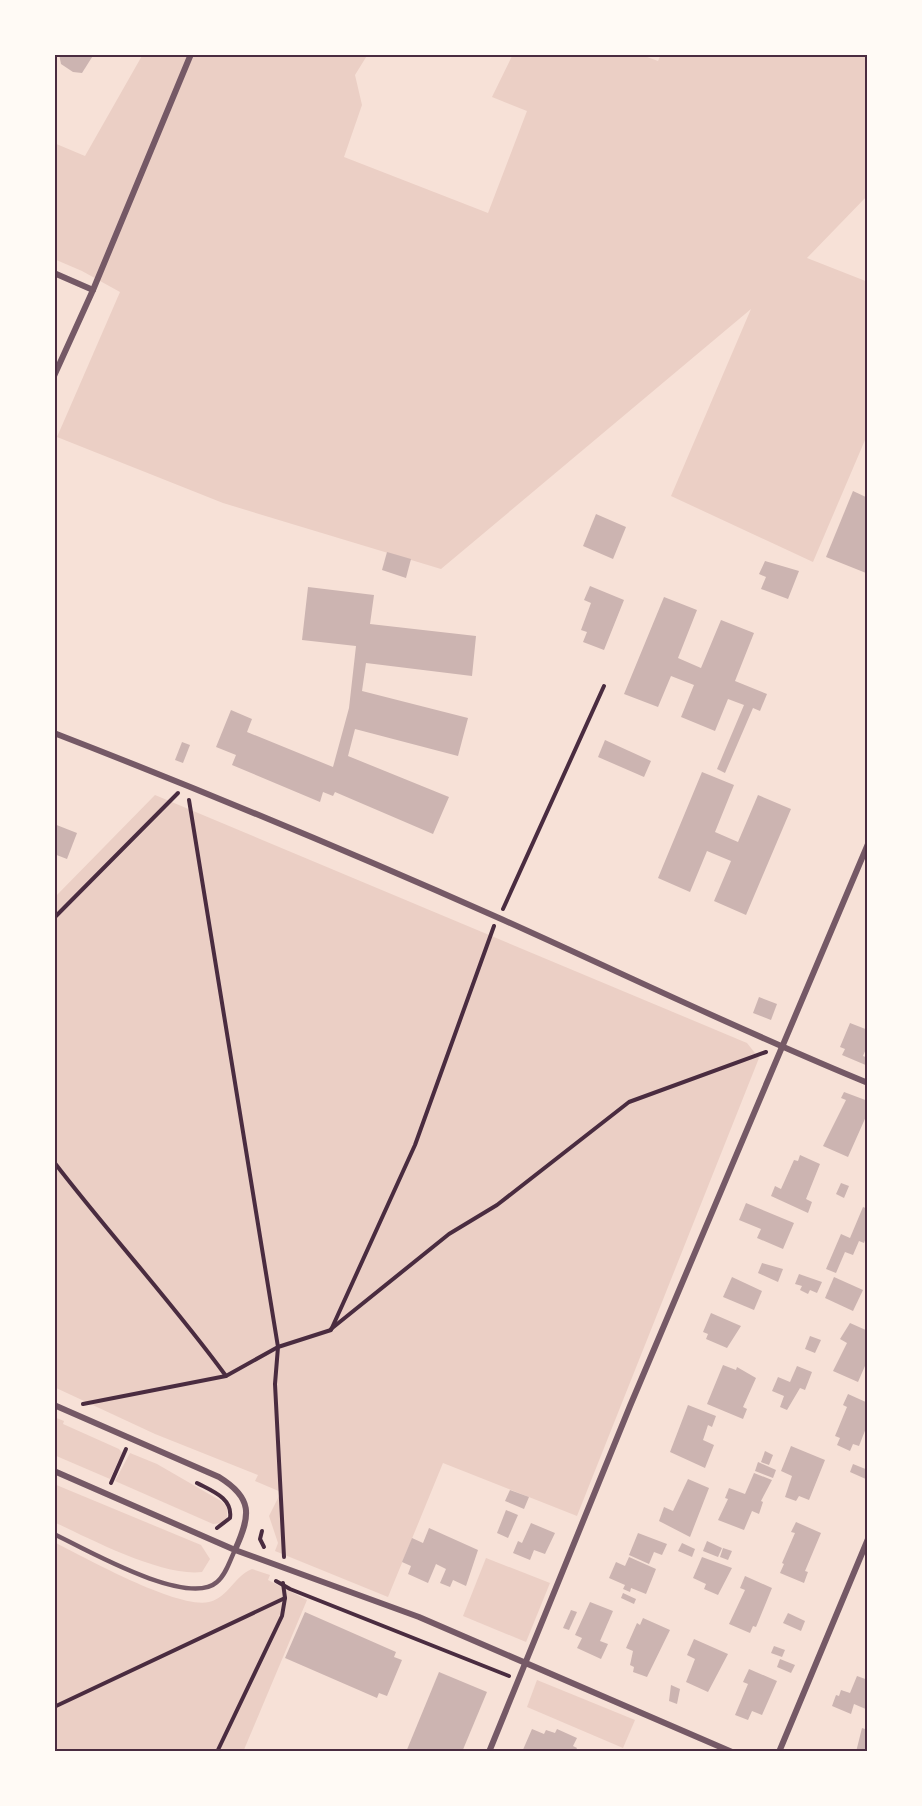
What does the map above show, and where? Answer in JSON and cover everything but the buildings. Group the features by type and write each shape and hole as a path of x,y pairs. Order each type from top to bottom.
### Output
{"street":[{"path":"54,376 93,290 191,54"},
{"path":"54,273 93,290"},
{"path":"54,733 187,784 497,918 780,1047 868,1083"},
{"path":"489,1752 780,1047 868,843"},
{"path":"54,1406 219,1477 234,1486 243,1497 248,1511 235,1550"},
{"path":"54,1471 235,1550 419,1617 732,1752"},
{"path":"779,1752 868,1539"}],"lane":[{"path":"54,1534 128,1568 180,1588 210,1586 218,1582 235,1550"}],"path":[{"path":"331,1330 415,1145 497,918 604,686"},
{"path":"54,918 187,784"},
{"path":"187,784 278,1347 275,1384 284,1557"},
{"path":"74,1414 78,1405 226,1376 278,1347 331,1330 449,1234 497,1205 629,1102 780,1047"},
{"path":"54,1162 126,1252 165,1296 226,1376"},
{"path":"117,1443 135,1450"},
{"path":"111,1484 126,1447"},
{"path":"189,1478 224,1499 229,1505 230,1518 220,1528 214,1528"},
{"path":"101,1480 121,1488"},
{"path":"276,1581 290,1589 518,1680"},
{"path":"218,1752 282,1616 285,1598 283,1583"},
{"path":"54,1707 285,1598"}],"shaded area":[{"path":"143,54 368,54 355,75 362,105 344,157 488,213 527,111 492,97 513,54 639,54 658,61 661,54 868,54 868,195 807,258 868,282 868,433 813,562 671,496 751,309 441,569 223,503 57,437 120,292 54,259 54,143 85,156"},
{"path":"155,795 747,1043 759,1058 577,1516 443,1463 388,1597 275,1551 278,1543 269,1516 281,1492 255,1481 258,1475 155,1434 54,1387 54,898"},
{"path":"54,1417 64,1421 63,1424 119,1449 122,1453 110,1479 54,1455"},
{"path":"130,1453 157,1464 221,1501 227,1507 227,1519 223,1523 213,1524 115,1481"},
{"path":"54,1484 201,1545 210,1559 202,1572 167,1569 106,1547 54,1522"},
{"path":"54,1542 132,1581 176,1598 194,1602 209,1602 222,1596 240,1576 252,1569 270,1575 268,1580 307,1600 243,1752 54,1752"},
{"path":"486,1558 550,1583 526,1642 463,1616"},
{"path":"537,1680 635,1720 623,1748 527,1707"}]}
